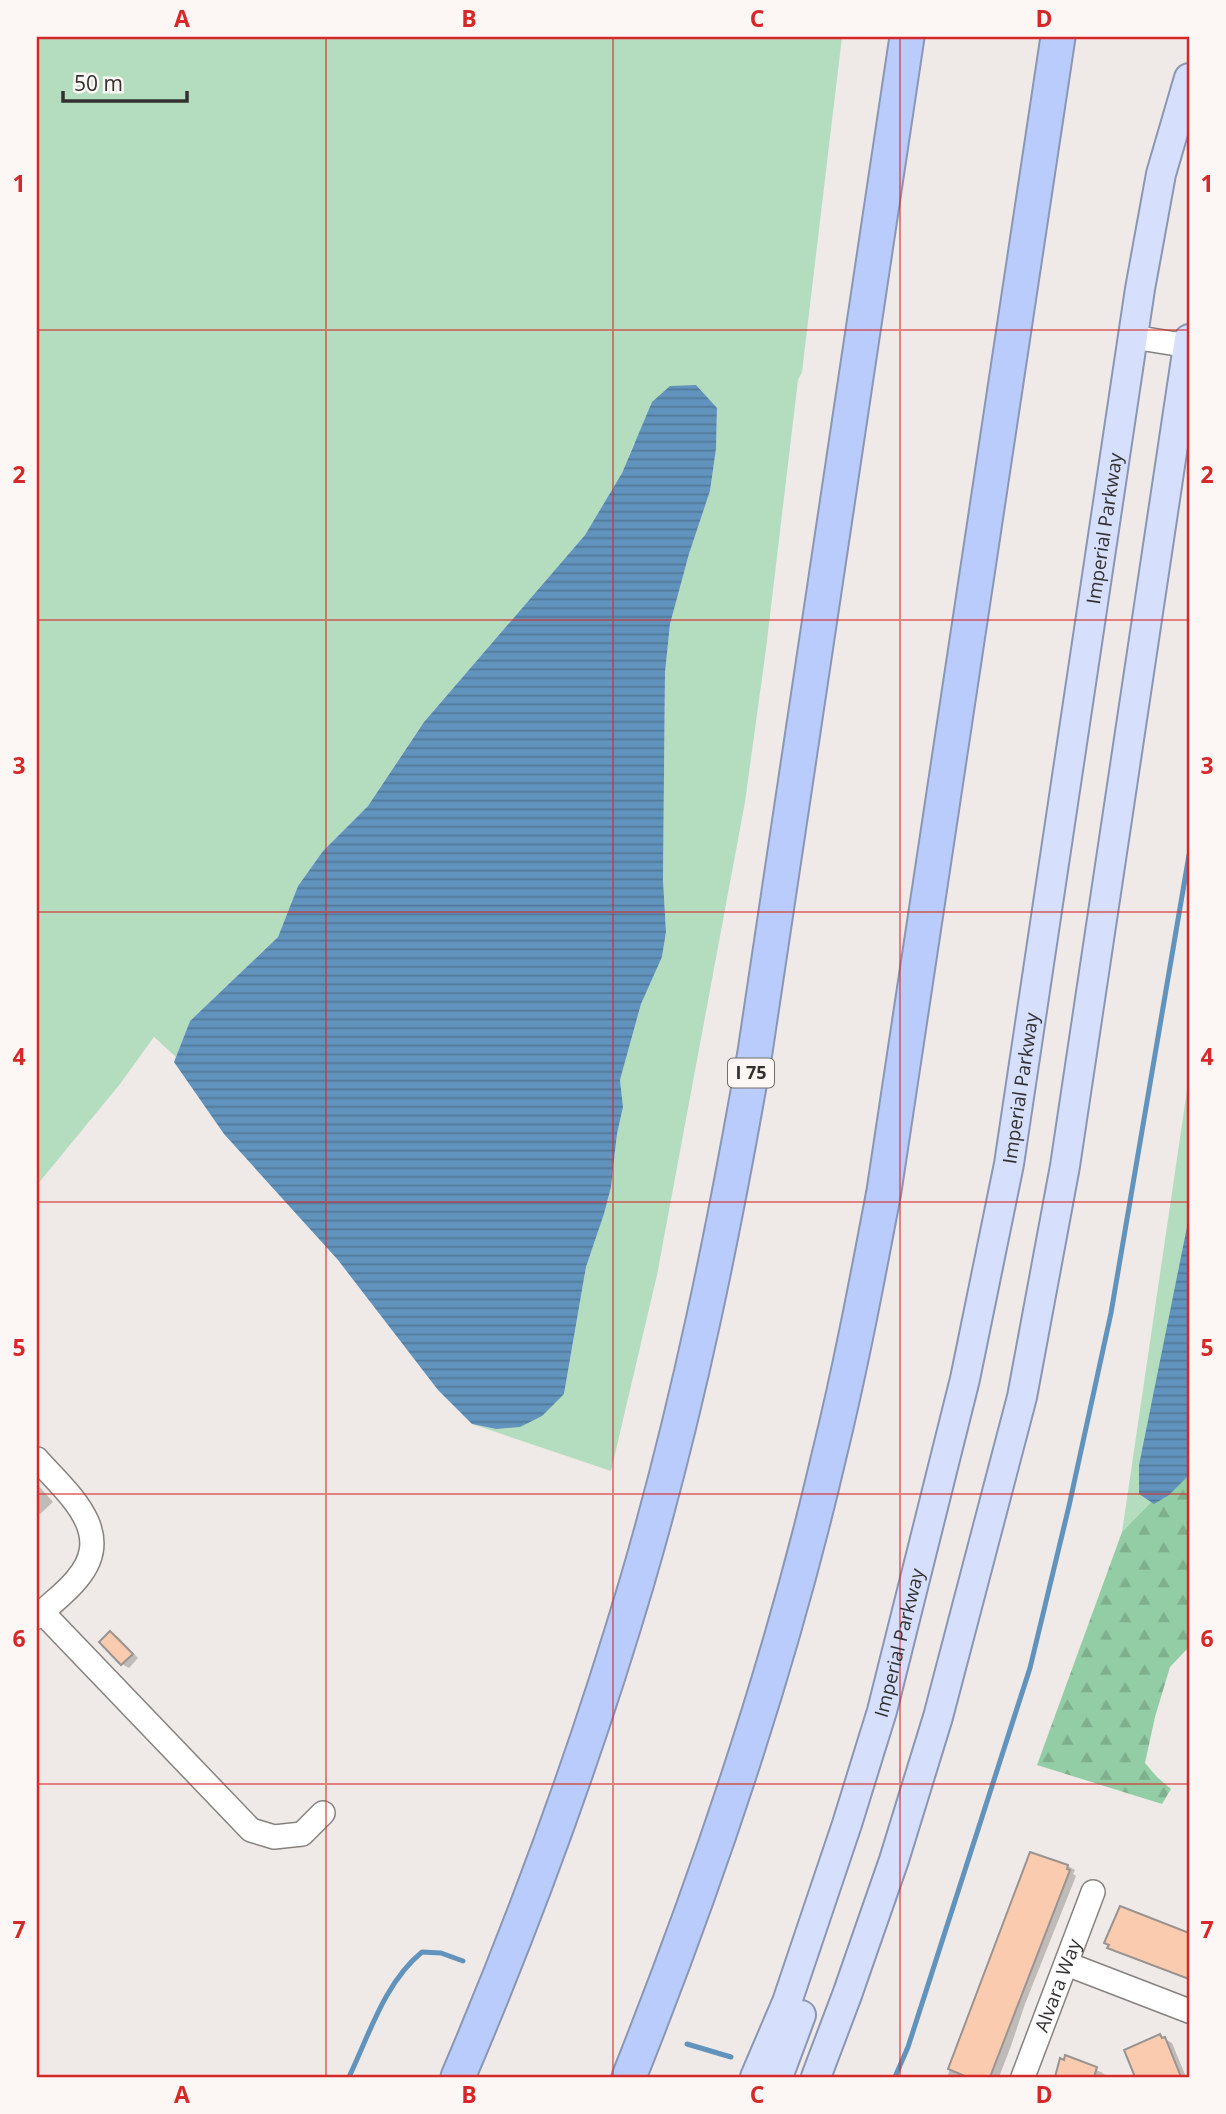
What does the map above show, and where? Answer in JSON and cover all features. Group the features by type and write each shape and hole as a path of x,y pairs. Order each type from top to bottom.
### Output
{"highway":[{"name":"I 75","path":"458,2077 500,1979 552,1842 600,1701 655,1514 703,1323 755,1052 907,37"},
{"path":"629,2077 665,1987 754,1729 828,1462 857,1332 884,1191 1058,37"}],"main road":[{"name":"Imperial Parkway","path":"755,2077 787,2002 882,1711 965,1379 1006,1177 1133,337 1161,174 1189,78"},
{"path":"816,2077 894,1860 934,1730 1022,1397 1065,1166 1189,344"},
{"path":"778,2077 825,1947 819,1909"}],"street":[{"path":"1133,337 1189,344"},
{"path":"37,1459 78,1504 90,1526 92,1545 89,1561 77,1579 39,1614 251,1830 274,1838 302,1834 323,1813"},
{"name":"Alvara Way","path":"1023,2077 1093,1892"},
{"path":"1067,1964 1189,2011"}],"green space":[{"path":"37,37 842,37 802,372 798,380 745,802 657,1275 611,1471 472,1424 496,1429 564,1394 586,1267 611,1187 623,1107 620,1080 641,1004 662,957 666,932 663,880 665,673 670,624 710,491 716,449 717,408 634,443 622,473 585,535 424,722 368,806 323,851 298,886 278,937 190,1021 176,1057 154,1037 120,1084 37,1185"},
{"path":"1189,1077 1189,1463 1122,1532"},
{"path":"1189,1463 1189,1647 1170,1667 1145,1763 1171,1789 1162,1804 1037,1765 1122,1532"}],"water":[{"path":"696,385 717,408 716,449 710,491 670,624 665,673 663,880 666,932 662,957 641,1004 620,1080 623,1107 611,1187 586,1267 564,1394 542,1416 520,1427 496,1429 472,1424 438,1390 338,1260 224,1134 174,1062 190,1021 278,937 298,886 323,851 368,806 424,722 585,535 622,473 652,402 670,386"},
{"path":"1189,1217 1189,1475 1169,1495 1154,1504 1139,1494 1139,1465"}],"building":[{"path":"110,1631 133,1654 121,1665 99,1642"},
{"path":"1030,1852 1068,1865 1067,1869 1070,1870 990,2077 967,2077 948,2069"},
{"path":"1120,1906 1189,1933 1189,1979 1107,1948 1109,1945 1104,1943"},
{"path":"1160,2034 1162,2038 1165,2037 1181,2077 1135,2077 1124,2050"},
{"path":"1065,2055 1097,2067 1094,2077 1055,2077 1060,2058 1064,2060"}],"waterway":[{"path":"895,2077 908,2047 1030,1668 1069,1506 1111,1313 1189,855"},
{"path":"349,2077 379,2010 409,1964 422,1952 441,1953 463,1961"},
{"path":"687,2044 731,2057"}]}
